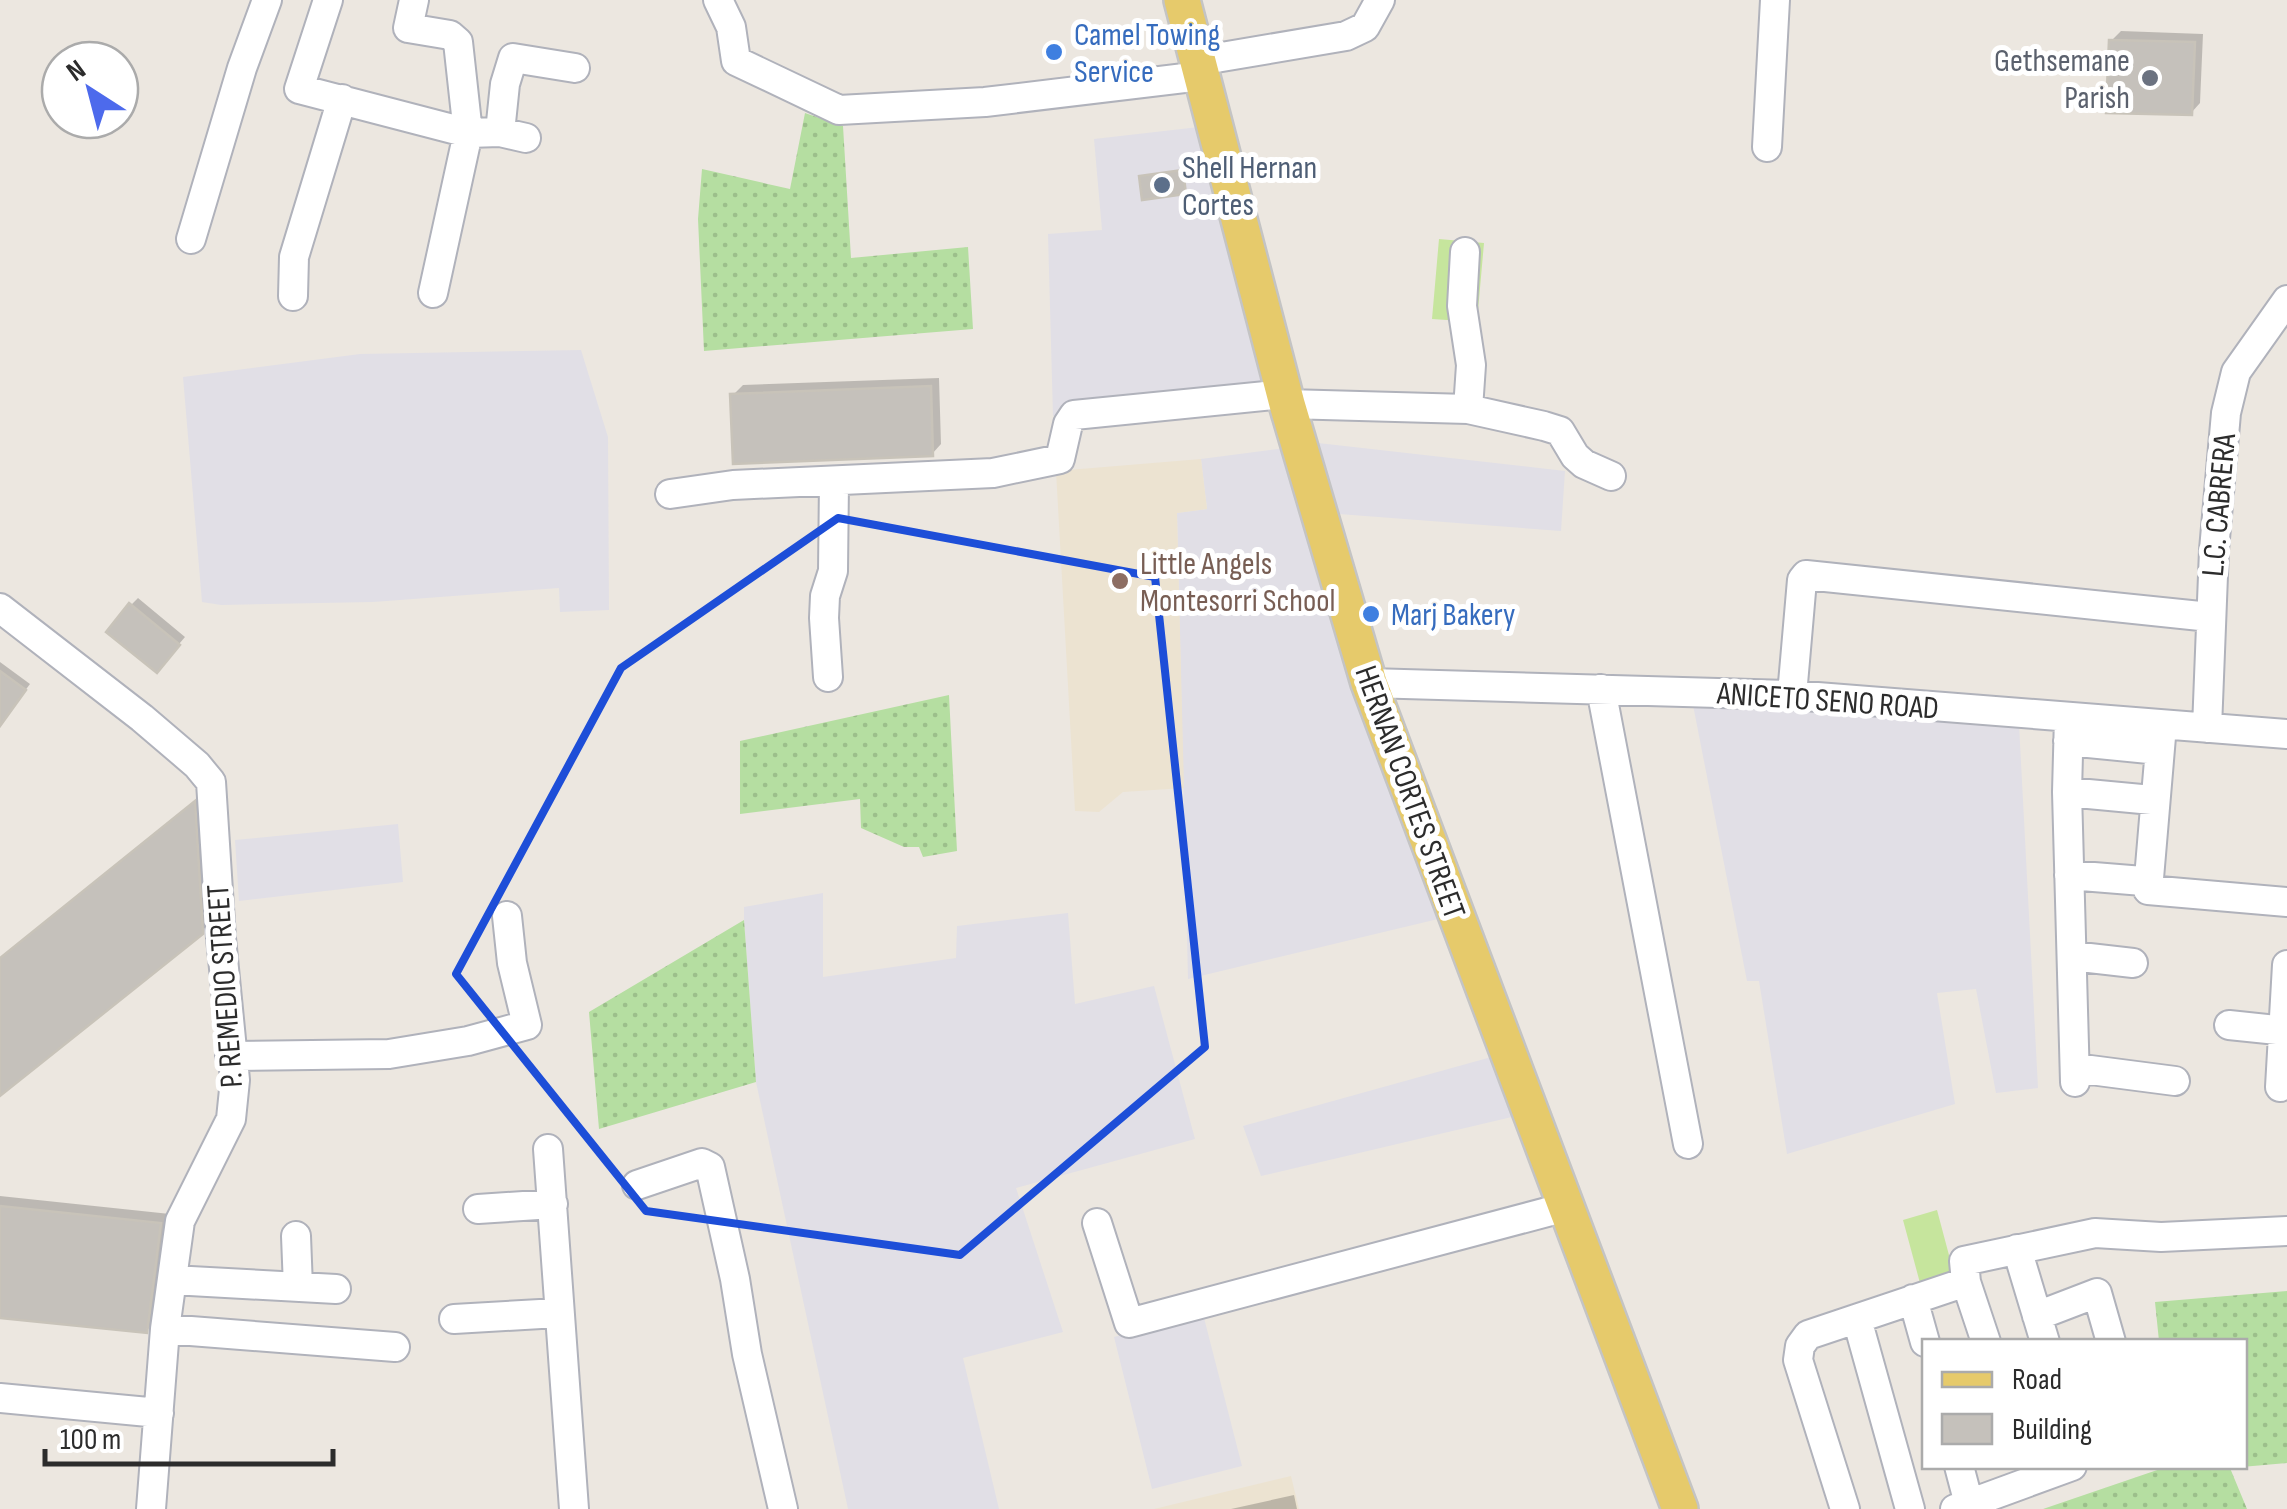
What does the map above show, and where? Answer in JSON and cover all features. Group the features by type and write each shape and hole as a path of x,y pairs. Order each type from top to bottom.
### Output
{"main road":[{"name":"HERNAN CORTES STREET","path":"1182,0 1286,399 1369,684 1680,1509"}],"street":[{"path":"191,238 266,0"},
{"path":"328,0 298,90 468,133 513,135 506,84 513,58 575,68"},
{"path":"414,0 408,28 450,35 458,42 468,133 432,292"},
{"path":"718,0 731,26 736,61 839,110 985,102 1199,68 1346,36 1366,27 1380,0"},
{"path":"1767,148 1775,0"},
{"path":"293,296 294,258 342,99"},
{"path":"1465,252 1462,306 1471,365 1468,409"},
{"name":"L.C. CABRERA","path":"2207,728 2210,617 2226,413 2236,372 2246,354 2278,330 2287,300"},
{"path":"670,494 733,485 993,473 1060,459 1074,414 1286,399 1468,409 1560,431 1584,464 1612,476"},
{"path":"828,677 824,596 833,570 834,482"},
{"path":"1792,694 1802,580 1806,576 2210,617"},
{"name":"P. REMEDIO STREET","path":"0,608 142,718 197,764 211,782 234,1080 231,1119 184,1210 165,1329 151,1509"},
{"name":"ANICETO SENO ROAD","path":"1369,684 1792,694 2160,737 2207,728 2287,734"},
{"path":"1602,689 1688,1144"},
{"path":"2068,729 2075,1075 2175,1081"},
{"path":"2160,737 2148,890 2287,902"},
{"path":"2067,792 2152,800"},
{"path":"2069,875 2143,882"},
{"path":"230,1056 389,1054 468,1041 527,1024 512,963 508,916"},
{"path":"2072,956 2133,963"},
{"path":"2280,1087 2287,965"},
{"path":"2229,1025 2285,1030"},
{"path":"548,1149 574,1509"},
{"path":"637,1185 702,1163 710,1167 782,1509"},
{"path":"478,1208 553,1204"},
{"path":"1097,1222 1129,1323 1566,1207"},
{"path":"1985,1339 1966,1282 1964,1261 2095,1233 2161,1237 2287,1232"},
{"path":"296,1236 298,1287"},
{"path":"2018,1249 2041,1329 2097,1292 2109,1339"},
{"path":"172,1280 336,1289"},
{"path":"1845,1509 1798,1360 1800,1346 1808,1335 1966,1282"},
{"path":"1914,1299 1924,1339"},
{"path":"454,1319 558,1313"},
{"path":"1857,1319 1910,1509"},
{"path":"165,1329 396,1346"},
{"path":"0,1398 159,1413"},
{"path":"1959,1469 1962,1506 2028,1474 2056,1469"}],"highlighted area":[{"path":"838,518 1155,577 1205,1047 960,1255 646,1211 456,974 621,668"}],"shaded area":[{"path":"1199,127 1268,388 1053,416 1048,234 1102,230 1094,139"},
{"path":"581,350 608,437 609,610 560,612 559,588 373,602 202,602 183,377 360,354"},
{"path":"1318,443 1565,471 1561,531 1339,514"},
{"path":"1285,448 1349,676 1438,919 1188,979 1177,513 1207,509 1201,459"},
{"name":"Little Angels Montesorri School","path":"1201,459 1207,509 1177,513 1184,788 1123,792 1099,812 1075,811 1056,471"},
{"path":"1693,705 2019,724 2038,1088 1996,1093 1976,989 1937,993 1955,1104 1787,1154 1759,981 1747,981"},
{"path":"398,824 403,882 239,901 235,840"},
{"path":"823,893 823,977 956,958 957,926 1068,913 1075,1004 1154,986 1195,1139 1016,1188 1063,1332 963,1358 999,1509 848,1509 756,1082 744,920 744,907"},
{"path":"1495,1056 1516,1116 1261,1176 1243,1126"},
{"path":"1203,1314 1242,1466 1152,1489 1114,1337"},
{"path":"1291,1476 1299,1509 1154,1509"}],"green space":[{"path":"805,113 843,126 851,258 968,247 973,329 704,351 698,219 702,169 790,189"},
{"path":"1439,239 1484,243 1477,322 1432,319"},
{"path":"949,695 957,851 923,857 919,847 904,847 861,828 860,799 740,814 740,741"},
{"path":"744,920 756,1082 599,1129 589,1012"},
{"path":"1937,1210 1954,1274 1920,1283 1903,1220"},
{"path":"2287,1291 2287,1463 2247,1467 2247,1339 2159,1339 2155,1302"},
{"path":"2160,1469 2230,1469 2247,1509 2043,1509"}],"building":[{"name":"Gethsemane Parish","path":"2109,40 2195,42 2192,115 2106,113"},
{"name":"Shell Hernan Cortes","path":"1183,170 1186,194 1142,200 1139,176"},
{"path":"931,386 933,456 733,464 730,394"},
{"path":"129,603 180,645 157,673 106,632"},
{"path":"0,671 26,690 0,726"},
{"path":"195,801 203,934 0,1096 0,958"},
{"path":"0,1206 161,1223 147,1333 0,1318"}],"place":[{"name":"Camel Towing Service","path":"1054,52"},
{"name":"Gethsemane Parish","path":"2150,78"},
{"name":"Shell Hernan Cortes","path":"1162,185"},
{"name":"Little Angels Montesorri School","path":"1120,581"},
{"name":"Marj Bakery","path":"1371,614"}]}
